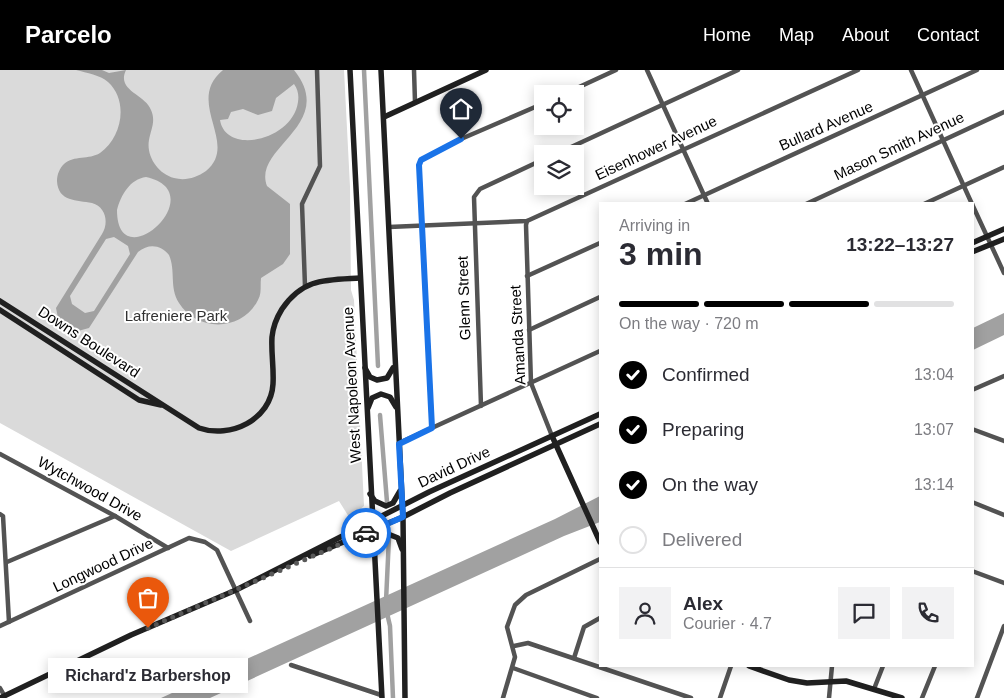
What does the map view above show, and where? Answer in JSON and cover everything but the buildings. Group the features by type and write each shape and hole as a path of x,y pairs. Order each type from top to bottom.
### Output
{"main road":[{"name":"West Napoleon Avenue","path":"350,70 381,696"},
{"path":"381,70 403,517 405,698"},
{"path":"384,117 486,70"},
{"path":"974,243 1004,229"},
{"path":"974,251 1004,238"},
{"path":"304,286 324,280 360,278"},
{"name":"Downs Boulevard","path":"0,301 199,428 216,432 236,429 258,416 272,392 272,337 275,323 290,298 304,286"},
{"name":"Downs Boulevard","path":"0,310 139,400 163,405"},
{"path":"364,364 370,377 382,380 392,373 395,362"},
{"path":"366,413 372,398 381,394 390,397 397,409"},
{"name":"David Drive","path":"1,697 131,635 236,590 372,520 599,414"},
{"name":"David Drive","path":"267,575 403,517 599,424"},
{"name":"Amanda Street","path":"552,436 599,540"},
{"path":"370,494 375,501 386,506 398,498 401,487"},
{"path":"374,550 379,538 384,535 393,535 398,538 404,556"},
{"path":"753,667 789,680 807,683 831,680 846,681 902,698"}],"street":[{"path":"304,286 302,204 320,166 316,70"},
{"path":"414,70 415,102"},
{"path":"584,85 616,70"},
{"path":"646,70 707,202"},
{"path":"575,145 738,70"},
{"name":"Eisenhower Avenue","path":"388,226 527,221 858,70"},
{"path":"911,70 971,202"},
{"name":"Bullard Avenue","path":"689,202 977,70"},
{"path":"432,428 418,167 421,160 461,139 534,107"},
{"name":"Mason Smith Avenue","path":"810,202 1004,112"},
{"name":"Glenn Street","path":"481,406 474,197 478,191 534,164"},
{"path":"928,202 1004,167"},
{"path":"974,208 1004,273"},
{"name":"Amanda Street","path":"527,221 531,383 552,436"},
{"path":"527,276 599,243"},
{"path":"529,330 599,297"},
{"path":"399,444 599,351"},
{"path":"974,389 1003,378"},
{"path":"974,430 1004,441"},
{"name":"Wytchwood Drive","path":"0,454 115,516 168,548"},
{"path":"974,503 1004,515"},
{"path":"2,515 7,562 9,622"},
{"path":"7,562 115,516"},
{"name":"Longwood Drive","path":"0,626 168,548 194,538 205,542 217,550 236,590"},
{"path":"503,698 514,668 514,646 508,632 508,621 519,601 526,595 599,559"},
{"path":"974,572 1004,583"},
{"path":"236,590 250,621"},
{"path":"574,658 584,627 599,619"},
{"path":"976,698 1004,626"},
{"path":"514,646 528,643 599,667"},
{"path":"291,665 381,696"},
{"path":"600,667 691,698"},
{"path":"720,698 731,667"},
{"path":"829,698 832,667"},
{"path":"874,689 883,667"},
{"path":"922,698 935,667"},
{"path":"514,668 597,698"},
{"path":"0,688 1,697"}],"green space":[{"name":"Lafreniere Park","path":"0,70 344,70 350,187 351,290 354,300 364,506 349,517 339,501 231,551 0,423"}],"shaded area":[{"path":"76,70 102,70 109,73 126,70 124,77 128,88 143,100 151,110 153,121 149,140 149,152 154,164 168,176 182,179 194,177 206,171 215,160 218,148 209,109 209,95 212,82 223,70 294,70 305,89 306,106 301,121 271,159 266,172 267,186 290,204 290,254 283,264 261,278 258,300 251,311 241,318 231,323 208,323 187,313 179,303 174,291 169,255 159,247 151,246 138,252 89,328 78,331 58,318 56,308 102,234 106,220 103,212 97,205 69,199 61,193 58,188 58,174 68,161 96,155 108,146 118,129 120,119 119,99 115,90 108,82 93,74","holes":["294,84 298,93 298,102 293,115 285,126 273,134 259,139 246,140 234,138 225,131 220,120 228,119 231,112 243,109 258,115 272,111 276,98","146,177 165,186 171,198 167,213 157,226 144,235 131,237 121,230 117,210 127,189 140,178","114,237 128,246 130,254 94,311 85,313 72,304 70,296 106,239"]},
{"path":"1004,313 1004,335 974,350 974,328"},
{"path":"599,497 599,522 564,536 210,698 161,698 555,519"}],"waterway":[{"path":"364,70 378,366"},
{"path":"380,415 387,502"},
{"path":"386,601 389,537"},
{"path":"387,613 390,626 393,698"}],"way so far":[{"path":"148,628 332,546 366,533"}],"place":[{"name":"Richard'z Barbershop","path":"148,628"}],"route":[{"path":"366,533 403,517 399,444 432,428 419,165 421,160 461,139"}]}
